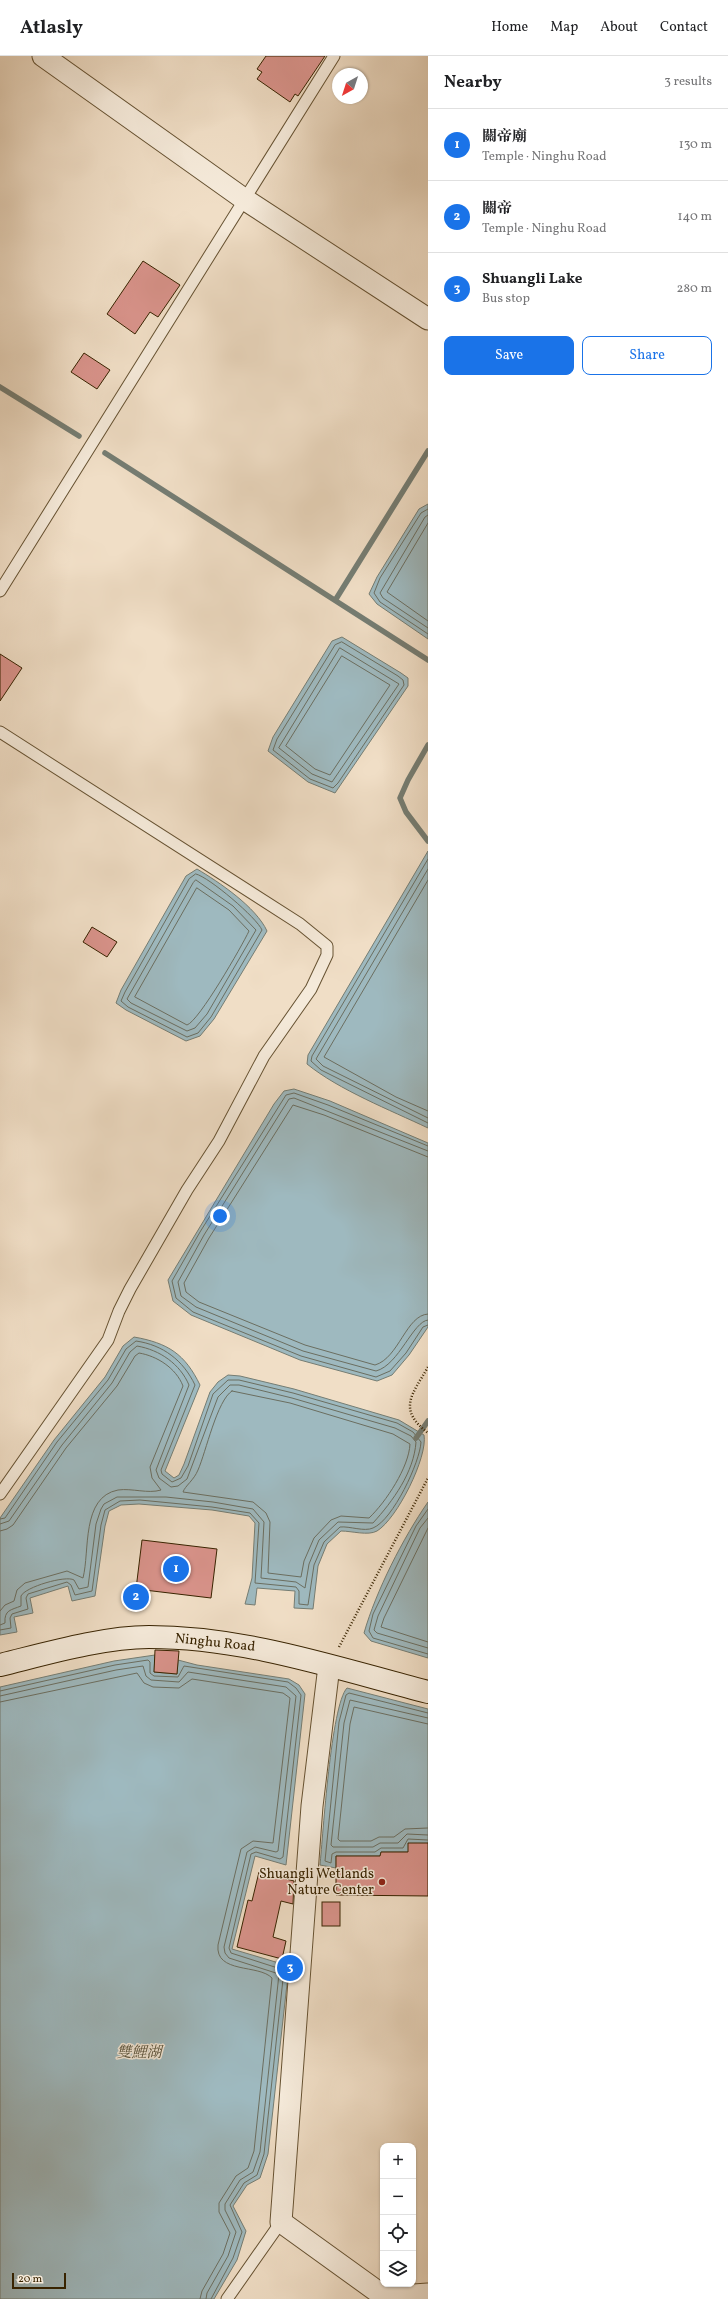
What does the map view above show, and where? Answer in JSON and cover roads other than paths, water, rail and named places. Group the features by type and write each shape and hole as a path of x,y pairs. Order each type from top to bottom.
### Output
{"main road":[{"name":"Ninghu Road","path":"0,1665 71,1648 148,1637 232,1643 329,1666 428,1692"}],"street":[{"path":"43,56 244,199 428,318"},
{"path":"329,1666 312,1806 281,2222 385,2298 428,2294"}],"lane":[{"path":"0,591 334,56"},
{"path":"0,732 300,924 327,946 325,960 311,989 264,1056 219,1141 187,1190 130,1289 119,1311 108,1340 0,1494"},
{"path":"227,2299 281,2222"}],"water":[{"path":"428,504 428,639 377,604 369,594 377,577 419,509"},
{"path":"342,637 408,678 408,686 335,793 308,782 268,751 273,737 332,641"},
{"path":"428,851 428,1128 349,1091 307,1064 308,1055"},
{"path":"197,869 226,888 246,904 262,922 267,931 214,1019 200,1036 186,1041 126,1010 116,1003 121,990 186,876"},
{"path":"294,1089 330,1101 428,1143 428,1327 409,1355 392,1375 377,1381 300,1360 191,1315 173,1301 168,1280 274,1104 284,1091"},
{"path":"134,1337 157,1343 174,1352 188,1365 200,1385 165,1471 174,1478 179,1475 184,1464 210,1392 218,1382 228,1375 240,1376 294,1389 399,1420 424,1435 424,1445 421,1458 410,1487 393,1514 377,1531 365,1533 341,1531 327,1544 318,1566 313,1609 294,1608 295,1591 257,1588 255,1605 245,1604 252,1578 255,1523 249,1516 212,1510 139,1504 121,1505 109,1511 105,1526 95,1596 72,1601 68,1586 30,1598 33,1613 14,1617 17,1632 0,1635 0,1518 54,1440 105,1377 123,1346"},
{"path":"428,1502 428,1658 371,1641 364,1633 369,1617 391,1565"},
{"name":"雙鯉湖","path":"155,1655 154,1672 177,1674 178,1660 197,1665 289,1679 299,1685 305,1694 286,1865 255,1856 232,1949 289,1966 268,2154 260,2178 247,2185 233,2206 246,2231 237,2260 214,2299 0,2299 0,1687 114,1661"},
{"path":"347,1688 428,1709 428,1843 408,1852 381,1852 380,1856 336,1856 336,1868 320,1865 332,1744 341,1699"}],"waterway":[{"path":"0,387 79,436"},
{"path":"336,599 428,451"},
{"path":"105,453 428,660"},
{"path":"428,745 408,780 400,798 406,812 428,841"},
{"path":"416,1438 428,1421"}],"place":[{"name":"關帝廟","path":"176,1569"},
{"name":"關帝","path":"136,1597"},
{"name":"Shuangli Wetlands Nature Center","path":"382,1882"},
{"name":"Shuangli Lake","path":"290,1968"}]}
